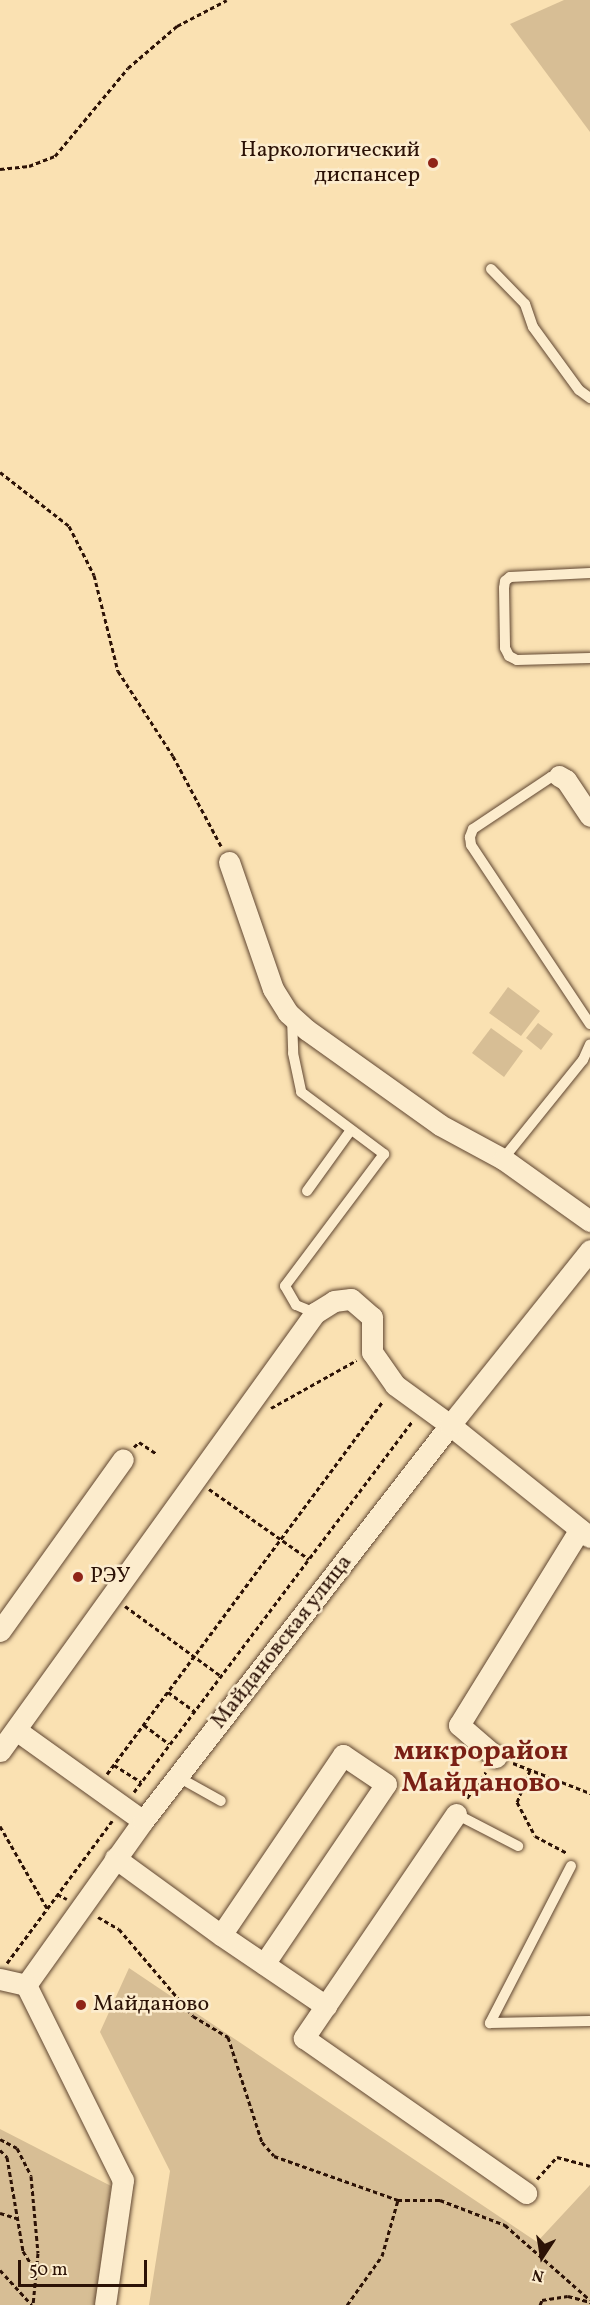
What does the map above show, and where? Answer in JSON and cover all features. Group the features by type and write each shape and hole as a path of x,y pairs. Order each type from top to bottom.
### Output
{"street":[{"path":"559,776 566,780 587,806"},
{"path":"229,862 273,989 292,1017 440,1125 503,1159 590,1221"},
{"name":"Майдановская улица","path":"26,1985 143,1821 450,1425 590,1250"},
{"path":"0,1751 315,1313 334,1301 351,1299 372,1317 372,1352 395,1385 450,1425 585,1533 459,1725 496,1757"},
{"path":"0,1630 123,1459"},
{"path":"16,1730 143,1821"},
{"path":"221,1935 343,1755 386,1784 264,1964"},
{"path":"456,1814 304,2038 526,2193"},
{"path":"115,1858 221,1935 326,2006"},
{"path":"3,1971 26,1985 123,2180 105,2305"}],"lane":[{"path":"491,269 525,304 533,327 579,390 590,398"},
{"path":"590,573 510,577 505,581 504,588 505,648 509,656 517,660 590,658"},
{"path":"559,776 550,777 473,829 470,837 471,845 590,1024"},
{"path":"292,1017 293,1053 301,1092 384,1154 285,1286 296,1305 315,1313"},
{"path":"503,1159 583,1060 590,1044"},
{"path":"307,1191 351,1130"},
{"path":"178,1777 221,1801"},
{"path":"456,1814 518,1846"},
{"path":"571,1866 490,2023 590,2021"}],"path":[{"path":"0,169 29,166 55,156 128,68 177,26 227,0"},
{"path":"0,472 69,526 94,575 118,671 173,756 229,862"},
{"path":"261,1413 372,1352"},
{"path":"97,1788 395,1385"},
{"path":"3,1971 57,1894 423,1407"},
{"path":"139,1442 157,1454"},
{"path":"195,1480 309,1559"},
{"path":"112,1596 221,1676"},
{"path":"168,1692 194,1711"},
{"path":"144,1725 169,1744"},
{"path":"456,1814 496,1757 590,1793"},
{"path":"114,1765 141,1782"},
{"path":"530,1770 517,1802 535,1836 566,1853 571,1866"},
{"path":"0,1826 47,1908"},
{"path":"57,1894 119,1929 193,2016 228,2037 262,2142 274,2156 398,2200 440,2200 505,2225 590,2301"},
{"path":"0,2139 17,2148 32,2176 38,2274 33,2305"},
{"path":"0,2150 7,2157 23,2251 38,2274"},
{"path":"526,2193 557,2157 590,2166"},
{"path":"347,2305 382,2256 398,2200"},
{"path":"0,2213 16,2218"},
{"path":"0,2270 33,2305"},
{"path":"540,2305 543,2300 568,2296 590,2301"}],"shaded area":[{"path":"564,0 590,0 590,132 510,24"},
{"path":"508,987 540,1011 521,1036 489,1013"},
{"path":"538,1023 553,1034 541,1050 526,1038"},
{"path":"491,1028 523,1051 504,1077 472,1053"},
{"path":"129,1968 537,2242 590,2185 590,2305 149,2305 170,2171 100,2032"},
{"path":"0,2129 111,2186 95,2305 0,2305"}],"place":[{"name":"Наркологический диспансер","path":"433,163"},
{"name":"РЭУ","path":"78,1577"},
{"name":"Майданово","path":"81,2005"}],"district":[{"name":"микрорайон Майданово","path":"481,1768"}]}
